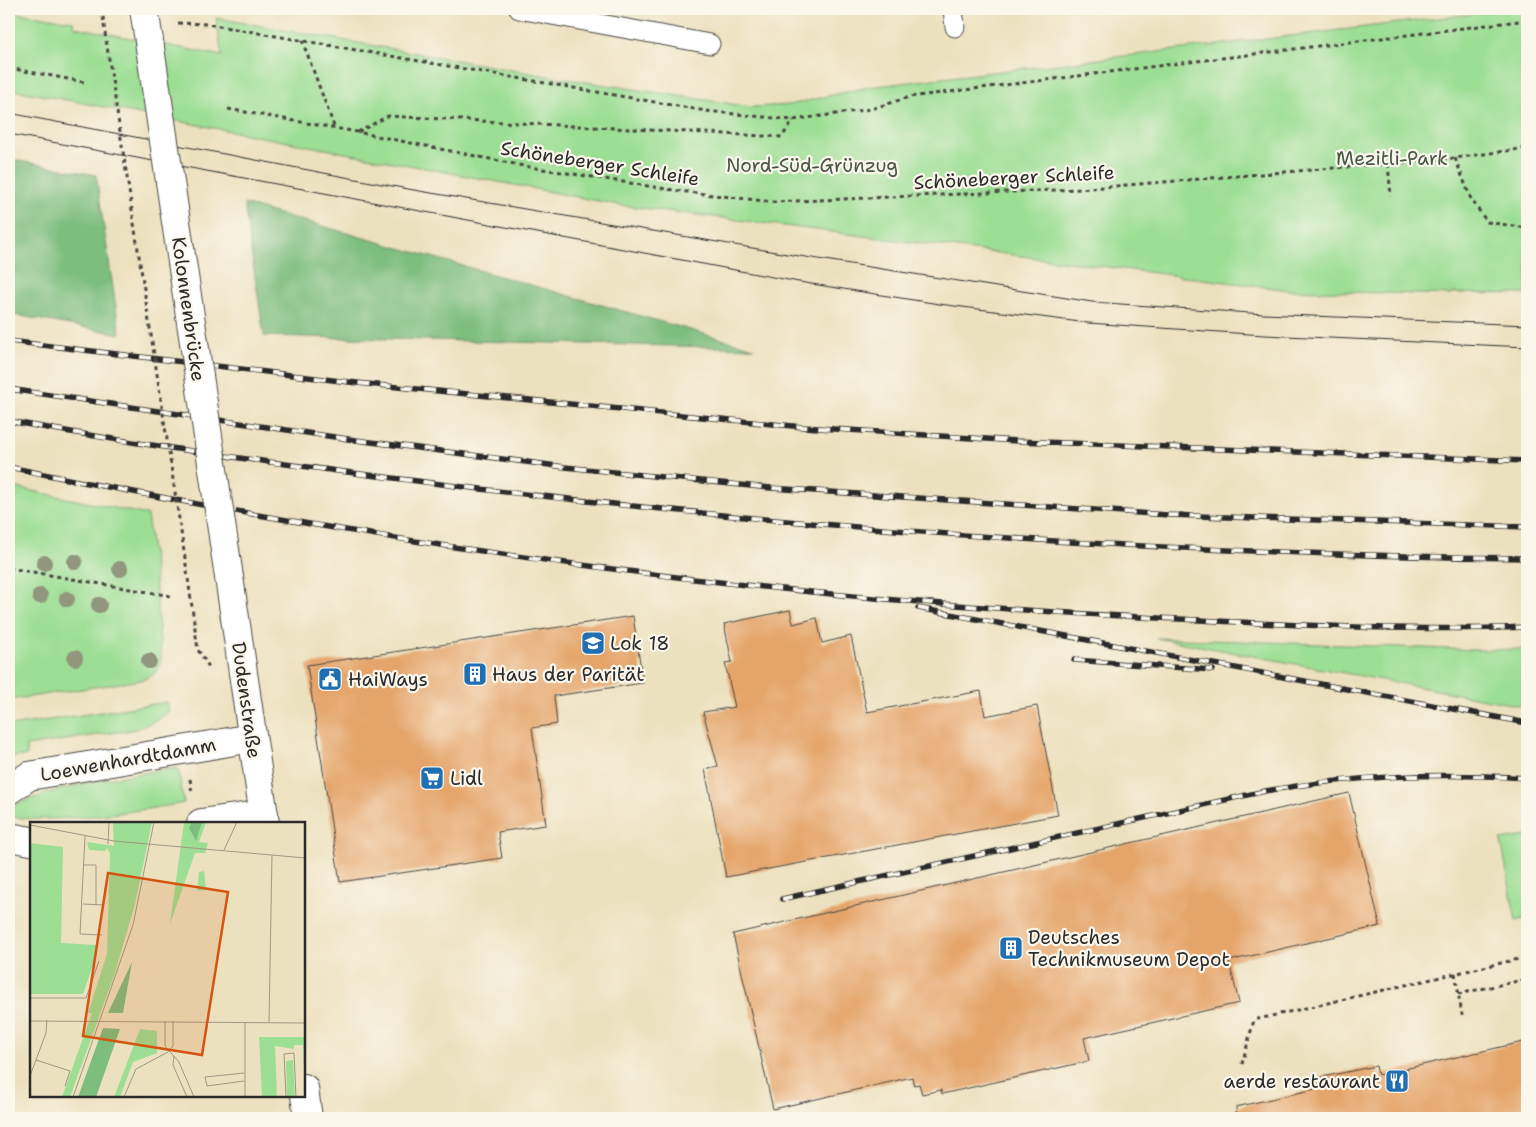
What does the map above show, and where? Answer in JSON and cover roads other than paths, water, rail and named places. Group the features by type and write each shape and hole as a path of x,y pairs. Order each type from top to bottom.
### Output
{"main road":[{"name":"Kolonnenbrücke","path":"144,9 229,577"},
{"name":"Dudenstraße","path":"229,577 264,818"},
{"name":"Loewenhardtdamm","path":"9,790 29,776 252,738"},
{"path":"197,812 264,818"},
{"path":"9,837 30,841"},
{"path":"305,1096 308,1118"}],"lane":[{"path":"519,9 710,44"},
{"path":"953,9 955,27"}],"tram line":[{"path":"9,113 408,189 793,255 1092,302 1264,314 1527,325"},
{"path":"9,134 799,282 939,304 1088,323 1264,335 1527,347"}],"railway":[{"path":"9,341 357,383 803,427 1017,441 1527,461"},
{"path":"9,389 348,439 565,467 771,488 1168,515 1527,527"},
{"path":"9,421 179,449 293,465 464,487 729,516 995,537 1128,545 1394,556 1527,558"},
{"path":"9,467 294,521 581,565 725,583 869,598 1158,618 1389,628 1527,627"},
{"path":"918,608 1527,723"},
{"path":"1074,660 1213,670"},
{"path":"782,899 1265,791 1331,782 1396,777 1527,778"}],"place":[{"name":"Lok 18","path":"593,643"},
{"name":"Haus der Parität","path":"475,674"},
{"name":"HaiWays","path":"330,679"},
{"name":"Lidl","path":"432,778"},
{"name":"Deutsches Technikmuseum Depot","path":"1011,948"},
{"name":"aerde restaurant","path":"1397,1081"}],"park label":[{"name":"Mezitli-Park","path":"1392,158"},
{"name":"Nord-Süd-Grünzug","path":"812,165"}]}
